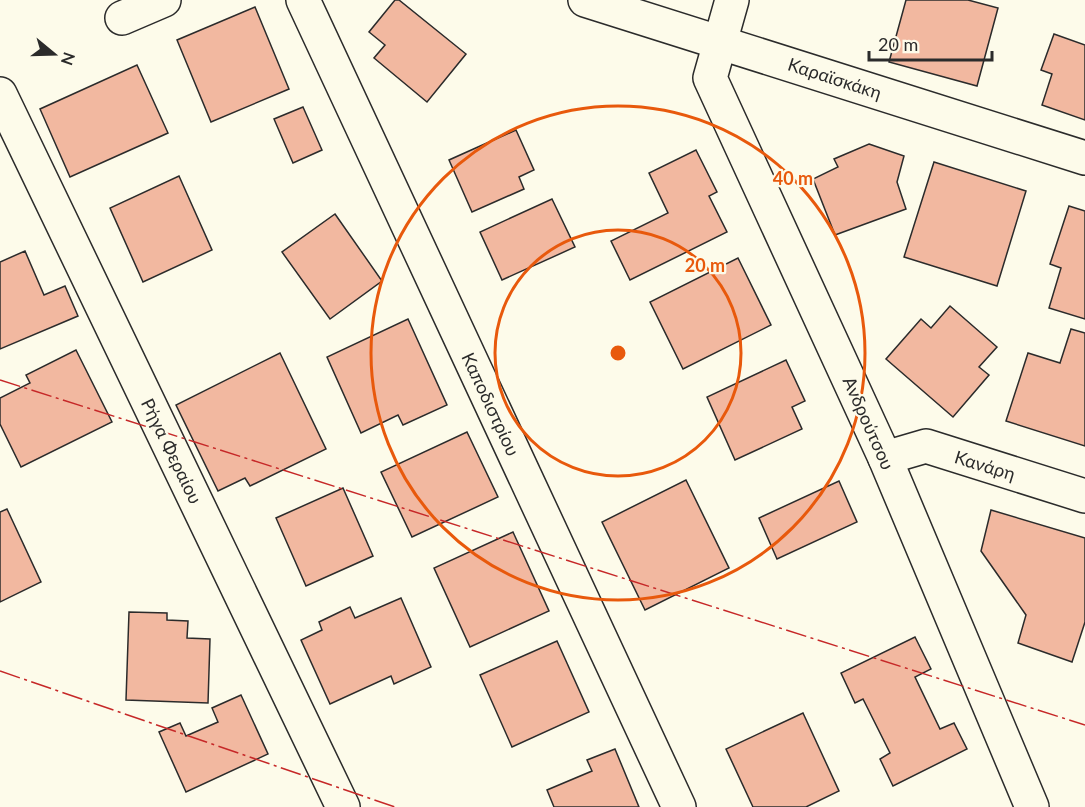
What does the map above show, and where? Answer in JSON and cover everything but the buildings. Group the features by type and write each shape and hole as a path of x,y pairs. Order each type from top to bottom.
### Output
{"street":[{"path":"122,18 164,0"},
{"name":"Καποδιστρίου","path":"303,0 680,807"},
{"name":"Καραϊσκάκη","path":"585,0 1085,158"},
{"name":"Ανδρούτσου","path":"732,0 710,78 885,458 1032,807"},
{"name":"Ρήγα Φεραίου","path":"0,94 343,807"},
{"name":"Κανάρη","path":"885,458 926,446 1085,496"}],"power":[{"path":"0,380 1085,725"},
{"path":"0,671 395,807"}]}
